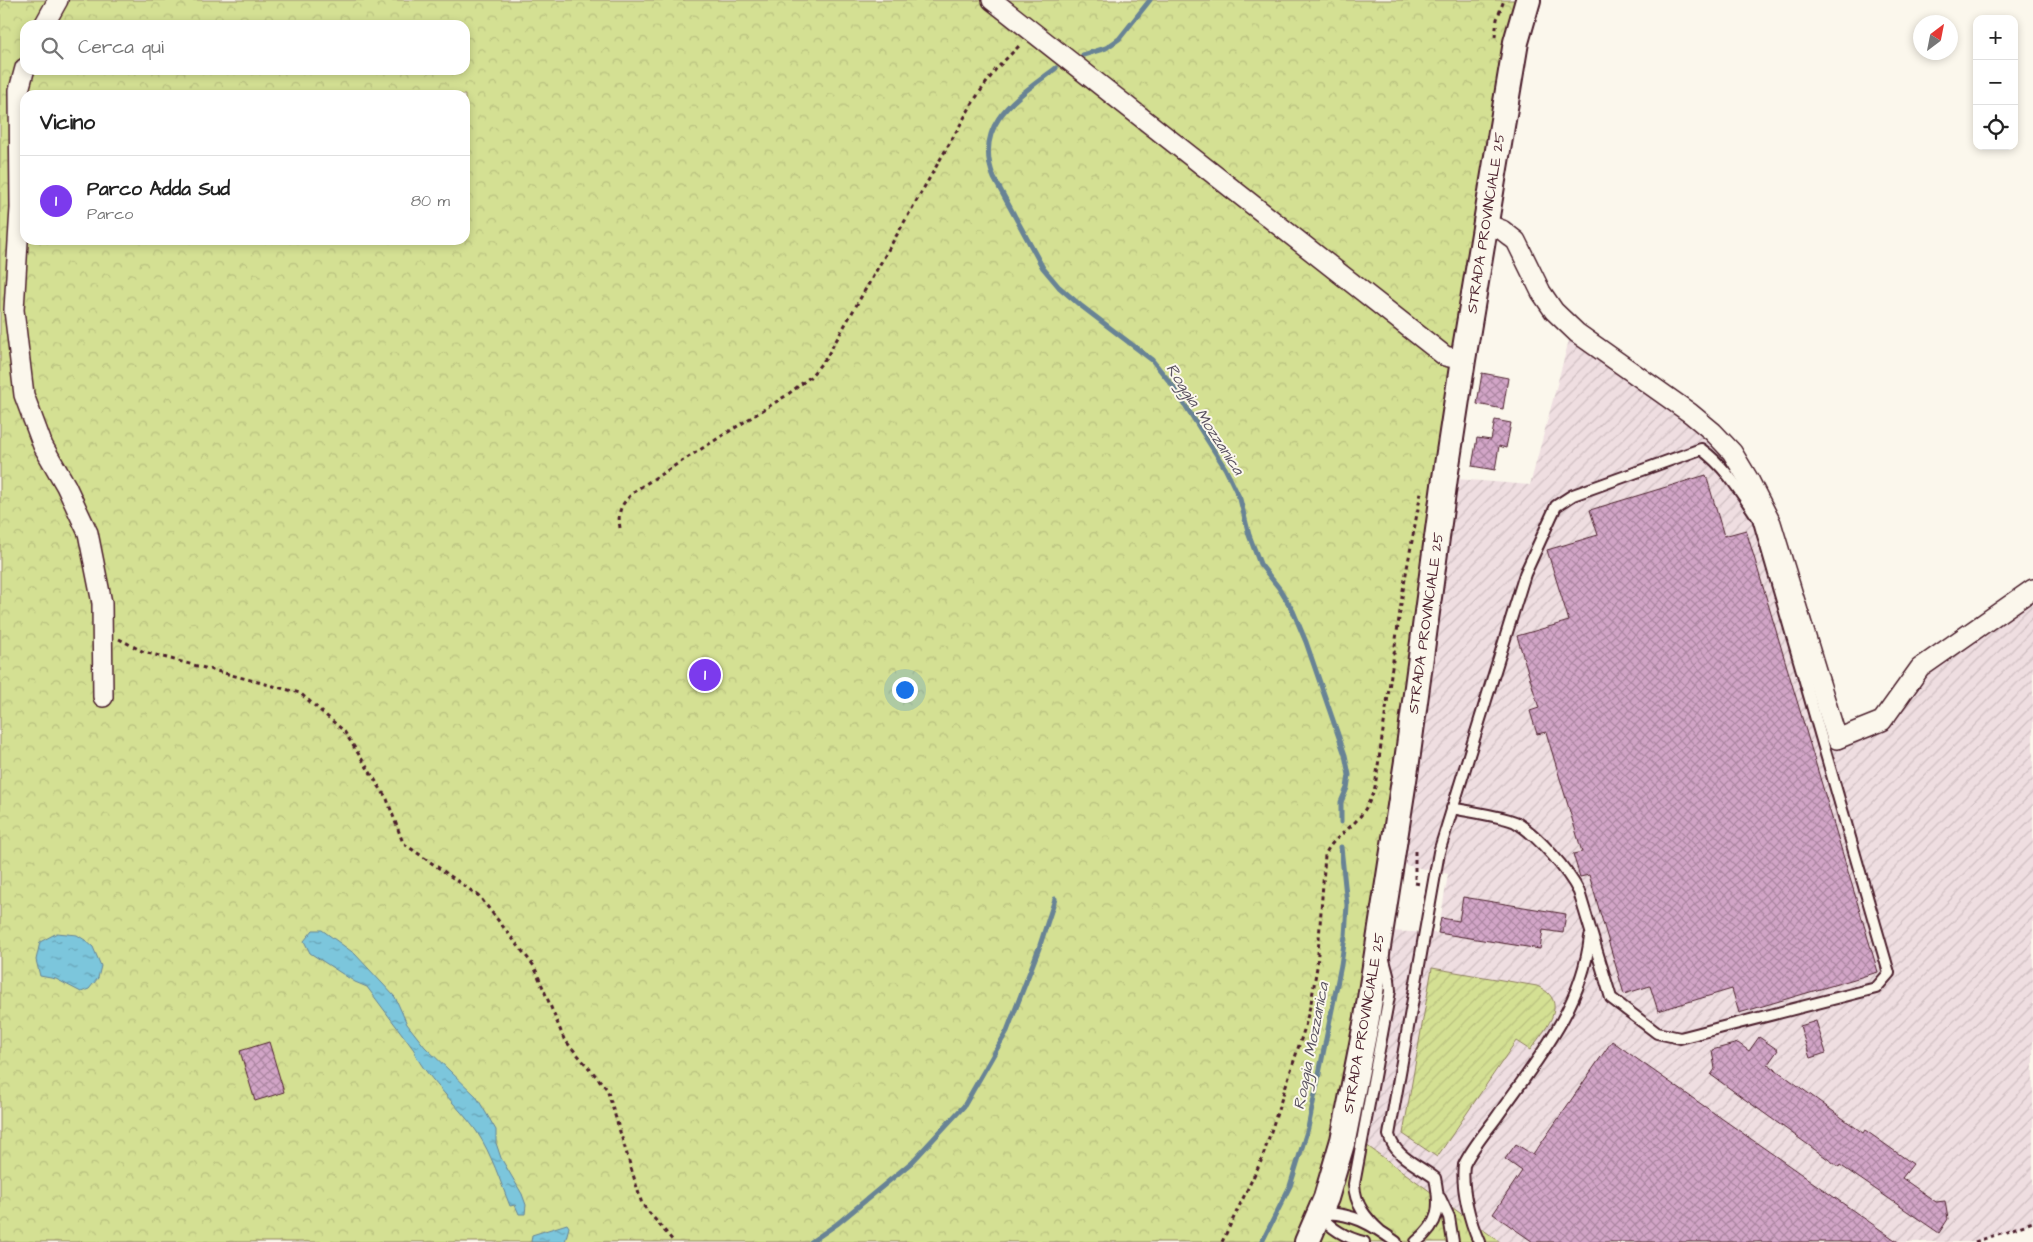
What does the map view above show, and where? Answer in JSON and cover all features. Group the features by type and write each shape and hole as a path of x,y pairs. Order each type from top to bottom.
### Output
{"street":[{"path":"47,20 58,0"},
{"path":"992,0 1445,356 1464,360"},
{"name":"STRADA PROVINCIALE 25","path":"1307,1242 1335,1170 1350,1110 1408,761 1445,478 1516,42 1528,0"},
{"path":"23,75 18,90 20,208 14,310 24,396 43,446 66,486 88,533 102,603 103,697"},
{"path":"1486,224 1502,230 1516,241 1541,292 1554,312 1576,333 1690,413 1713,432 1732,452 1771,523 1837,739 1882,722 1920,668 2033,589"}],"lane":[{"path":"1452,808 1516,822 1571,876 1579,892 1611,998 1657,1033 1680,1038 1876,988 1889,973 1758,518 1736,485 1715,460 1701,449 1573,495 1556,506 1525,574 1452,808 1439,852 1389,1135 1392,1146 1403,1157 1435,1178 1439,1196 1449,1217 1453,1242"},
{"path":"1479,1242 1469,1214 1464,1166 1560,1028 1584,972 1591,931"},
{"path":"1378,942 1387,966 1390,991 1354,1184 1354,1193 1362,1212 1380,1232"},
{"path":"1416,1242 1434,1224 1439,1196"},
{"path":"1319,1215 1329,1213 1344,1215 1366,1223 1396,1242"},
{"path":"1319,1215 1348,1238 1364,1242"}],"path":[{"path":"1495,38 1497,18 1504,0"},
{"path":"620,528 618,513 625,501 636,490 787,395 816,370 826,358 975,99 996,69 1034,33"},
{"path":"1222,1242 1262,1159 1304,1030 1317,967 1325,855 1333,841 1364,812 1375,787 1403,590 1422,483"},
{"path":"103,631 144,652 300,693 344,731 387,799 403,843 479,896 534,966 564,1039 607,1089 642,1204 674,1242"},
{"path":"1975,1242 2033,1222"}],"shaded area":[{"path":"1572,329 1732,452 1837,739 1882,721 1920,669 2033,589 2033,1222 1975,1242 1312,1242 1385,931 1438,933 1448,874 1392,862 1445,478 1530,485"}],"green space":[{"path":"0,0 1522,0 1400,754 1337,1124 1500,1242 0,1242"},
{"path":"1432,968 1537,986 1547,992 1553,1000 1554,1008 1548,1025 1530,1050 1516,1041 1437,1157 1403,1134"}],"water":[{"path":"313,930 322,930 355,954 395,997 407,1024 425,1047 476,1096 496,1130 496,1143 501,1158 522,1194 526,1205 525,1214 519,1214 515,1205 510,1206 491,1159 477,1132 432,1079 417,1058 414,1050 367,987 355,982 310,953 304,941"},
{"path":"57,933 77,935 93,947 101,966 98,978 89,989 81,992 56,979 40,976 36,960 40,942"},
{"path":"567,1224 569,1227 565,1242 531,1242 532,1235"}],"building":[{"path":"1482,373 1508,378 1503,409 1477,404"},
{"path":"1495,420 1511,423 1506,448 1499,446 1495,470 1472,466 1477,438 1491,440"},
{"path":"1706,475 1724,536 1746,530 1878,972 1739,1013 1732,989 1658,1011 1650,986 1624,994 1589,875 1580,877 1573,854 1582,852 1546,732 1537,734 1530,711 1539,708 1517,636 1569,621 1547,550 1598,535 1590,510"},
{"path":"1463,897 1566,914 1563,933 1543,930 1540,949 1438,933 1441,918 1459,921"},
{"path":"1816,1021 1826,1053 1810,1058 1800,1026"},
{"path":"1759,1037 1778,1050 1768,1064 1863,1133 1865,1130 1913,1164 1902,1178 1936,1202 1945,1201 1948,1219 1939,1233 1840,1165 1839,1167 1711,1075 1715,1069 1712,1050 1738,1043 1749,1051"},
{"path":"1612,1041 1898,1242 1533,1242 1493,1214 1522,1171 1505,1159 1516,1144 1533,1155"},
{"path":"269,1042 284,1092 255,1101 240,1051"}],"waterway":[{"name":"Roggia Mozzanica","path":"1083,55 1106,48 1119,39 1150,0"},
{"name":"Roggia Mozzanica","path":"1056,68 1014,101 1002,113 994,127 989,142 989,159 994,178 1043,268 1059,287 1080,305 1152,360 1173,386 1225,468 1240,499 1249,535 1260,564 1279,588 1293,611 1306,642 1345,755 1349,775 1347,788 1341,802 1341,822"},
{"name":"Roggia Mozzanica","path":"1262,1242 1290,1186 1308,1128 1341,965 1347,905 1341,847"},
{"path":"811,1242 837,1224 912,1162 964,1106 1007,1031 1039,948 1055,899"}],"place":[{"name":"Parco Adda Sud","path":"705,675"}]}
